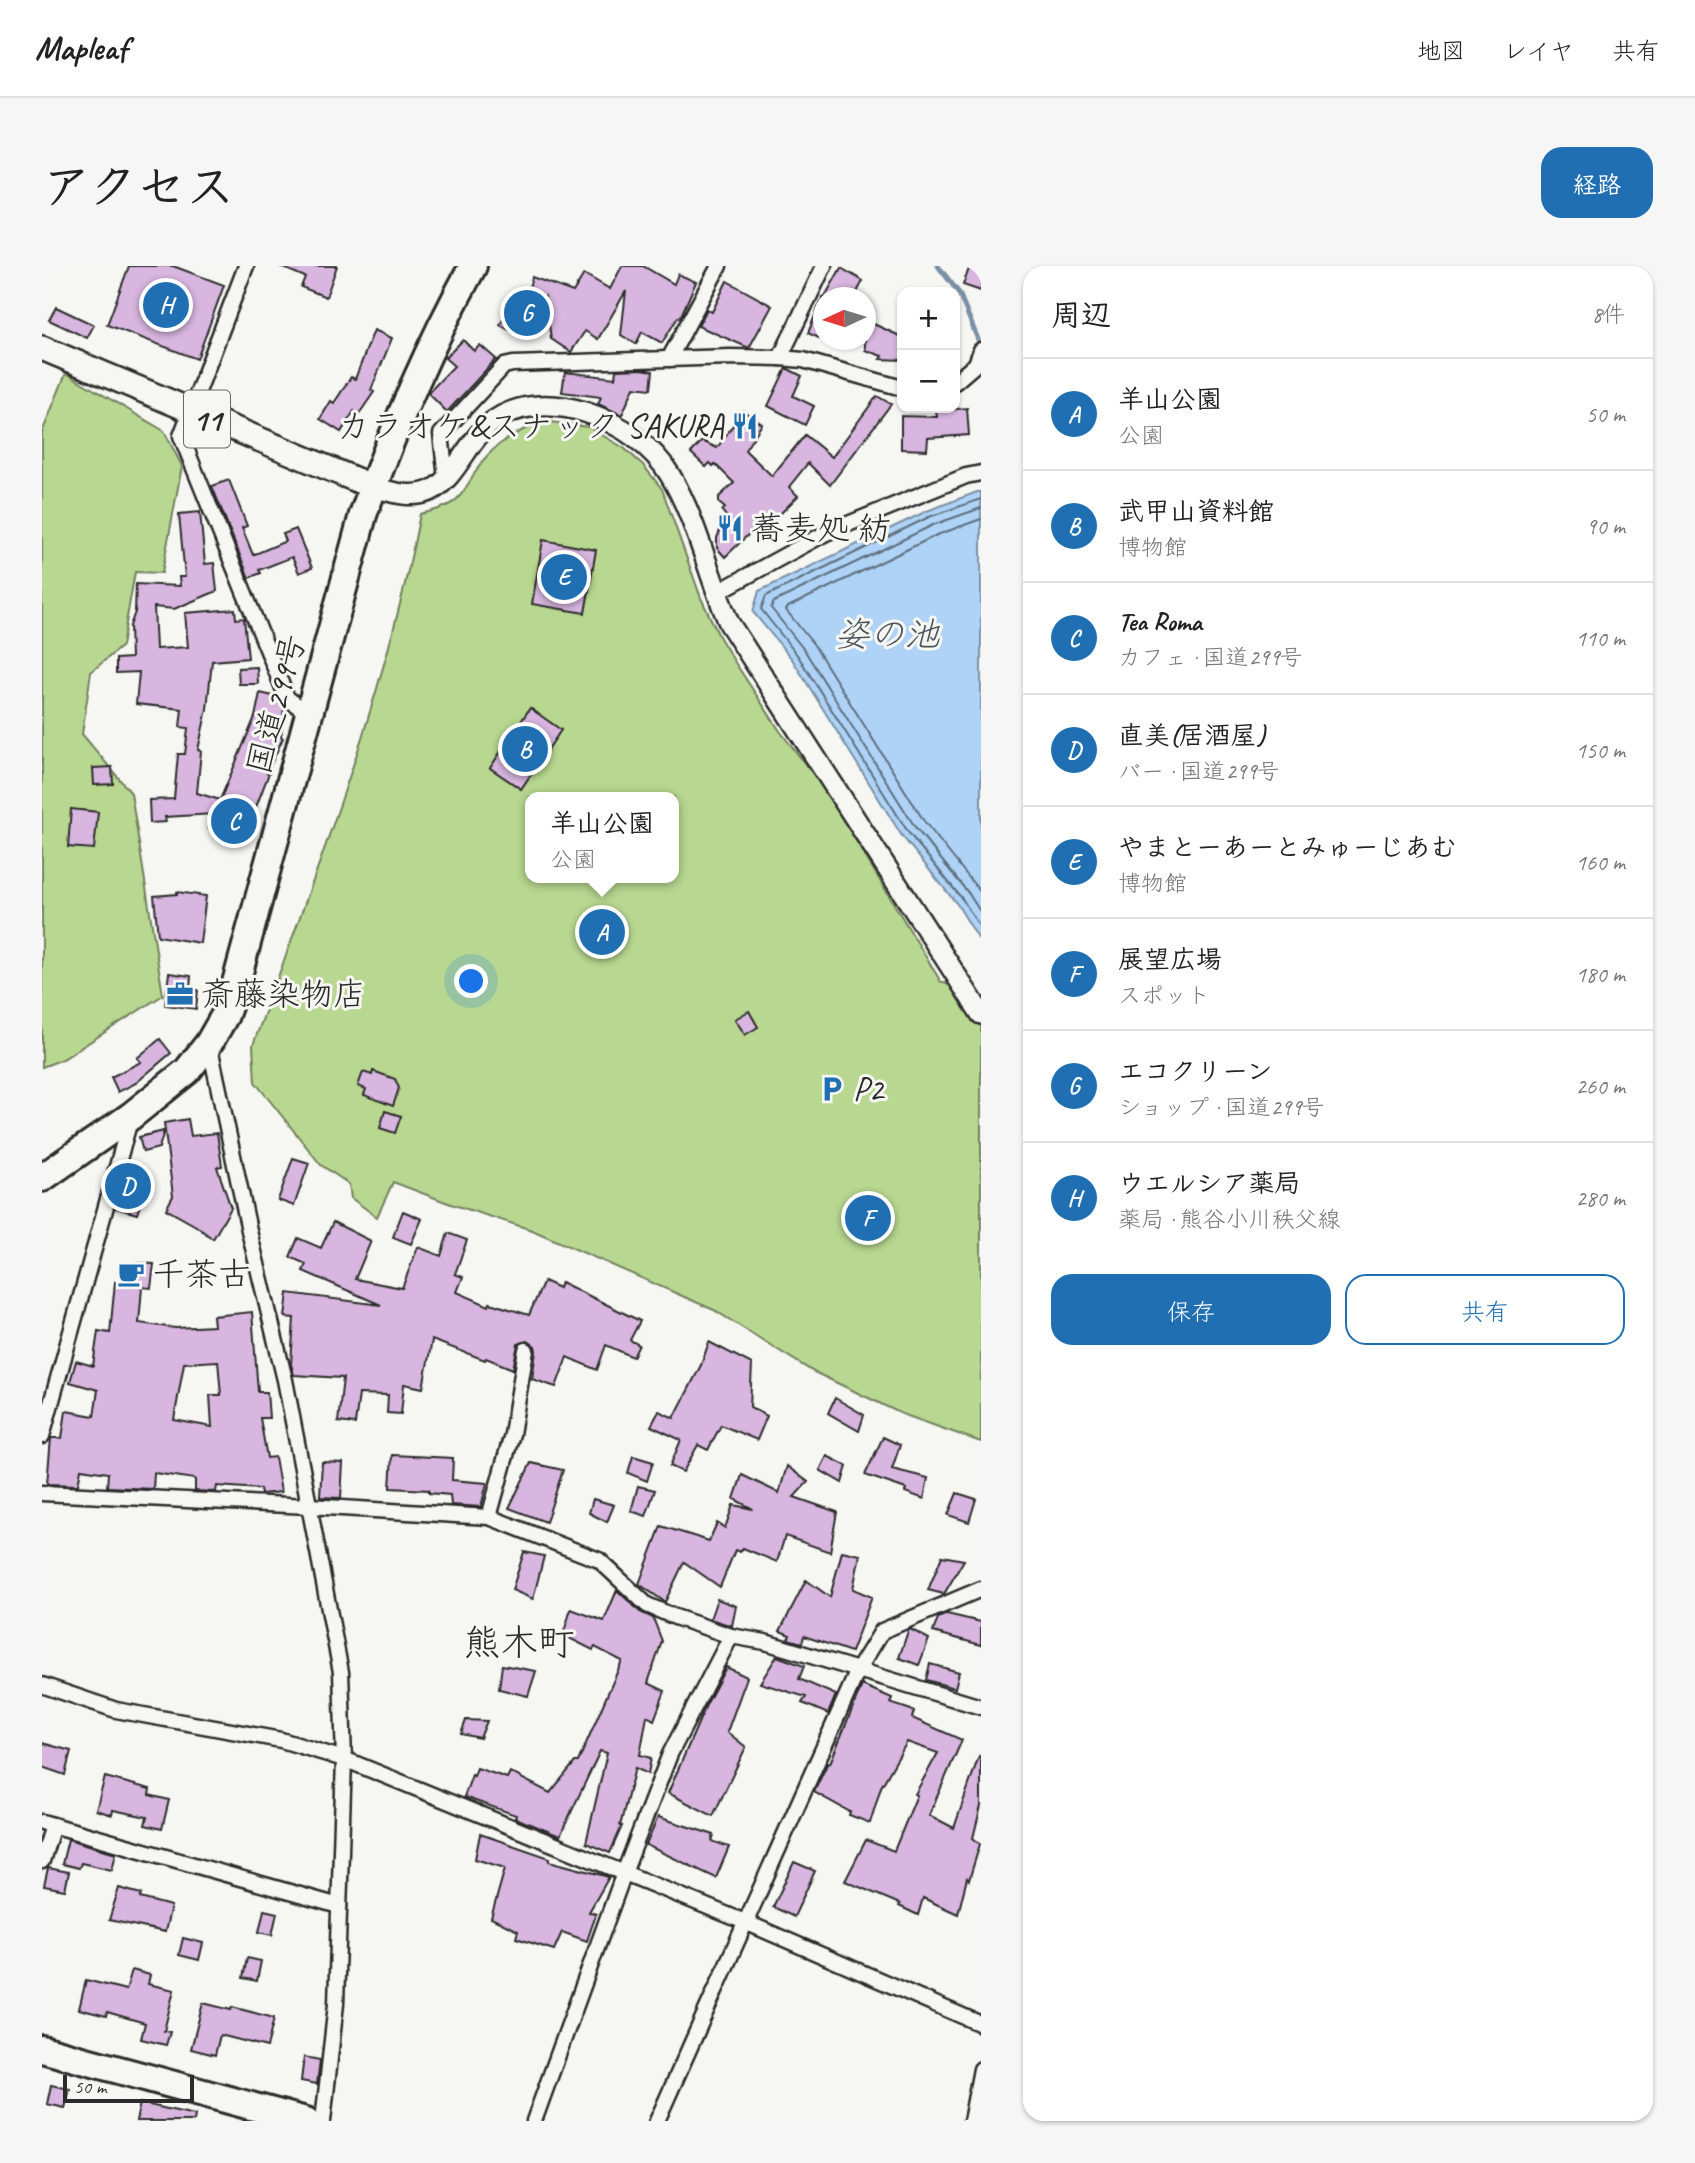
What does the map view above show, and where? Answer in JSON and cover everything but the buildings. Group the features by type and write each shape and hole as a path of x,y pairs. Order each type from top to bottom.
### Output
{"highway":[{"name":"国道299号","path":"42,1178 131,1116 187,1071 209,1043 225,1015 310,715 363,515 424,361 470,267"},
{"path":"42,2049 306,2121"}],"main road":[{"name":"11","path":"42,348 373,486"}],"street":[{"path":"246,266 181,436 287,698 310,715"},
{"path":"669,359 719,266"},
{"path":"780,358 824,266"},
{"path":"960,378 976,364 981,351"},
{"path":"446,478 441,434 504,366 669,359 780,358 803,360 897,387"},
{"path":"373,486 411,495 432,491 446,478 486,427 503,416 541,405 585,411 610,422 651,450 661,461 684,501 729,623 972,994 981,1014"},
{"path":"716,593 826,533 966,476 981,473"},
{"path":"209,1043 250,1236 285,1380 341,1672 344,1759 336,2012 323,2121"},
{"path":"42,1436 131,1116"},
{"path":"489,1517 512,1434 526,1350"},
{"path":"42,1493 489,1517 599,1560 647,1605 675,1617 732,1636 765,1642 981,1707"},
{"path":"657,2121 858,1670 882,1631 981,1589"},
{"path":"534,2121 624,1872 670,1754 732,1636"},
{"path":"42,1685 116,1710 281,1740 344,1759 745,1922 981,2024"},
{"path":"42,1861 48,1824 339,1906"},
{"path":"971,2121 981,2069"}],"green space":[{"path":"66,373 164,431 182,466 162,573 135,572 122,646 91,672 82,734 131,793 163,995 63,1059 42,1067 42,433"},
{"path":"543,421 588,427 624,448 643,465 662,489 701,598 736,664 780,731 826,791 941,982 981,997 981,1442 902,1414 812,1371 714,1310 532,1230 393,1182 377,1217 351,1198 349,1184 321,1165 255,1082 253,1045 325,848 369,716 388,650 420,514 448,506 456,500 487,456 513,435"}],"water":[{"name":"姿の池","path":"981,492 981,943 957,904 902,836 792,659 753,612 759,591 927,511"}],"waterway":[{"path":"938,266 959,293 981,347"}],"place":[{"name":"ウエルシア薬局","path":"166,305"},
{"name":"エコクリーン","path":"527,313"},
{"name":"カラオケ&スナック SAKURA","path":"745,426"},
{"name":"蕎麦処 紡","path":"730,528"},
{"name":"やまとーあーとみゅーじあむ","path":"564,577"},
{"name":"武甲山資料館","path":"525,749"},
{"name":"Tea Roma","path":"234,821"},
{"name":"羊山公園","path":"602,932"},
{"name":"斎藤染物店","path":"180,994"},
{"name":"P2","path":"832,1089"},
{"name":"直美(居酒屋)","path":"128,1186"},
{"name":"展望広場","path":"868,1218"},
{"name":"千茶古","path":"131,1274"}],"district":[{"name":"熊木町","path":"519,1642"}]}
